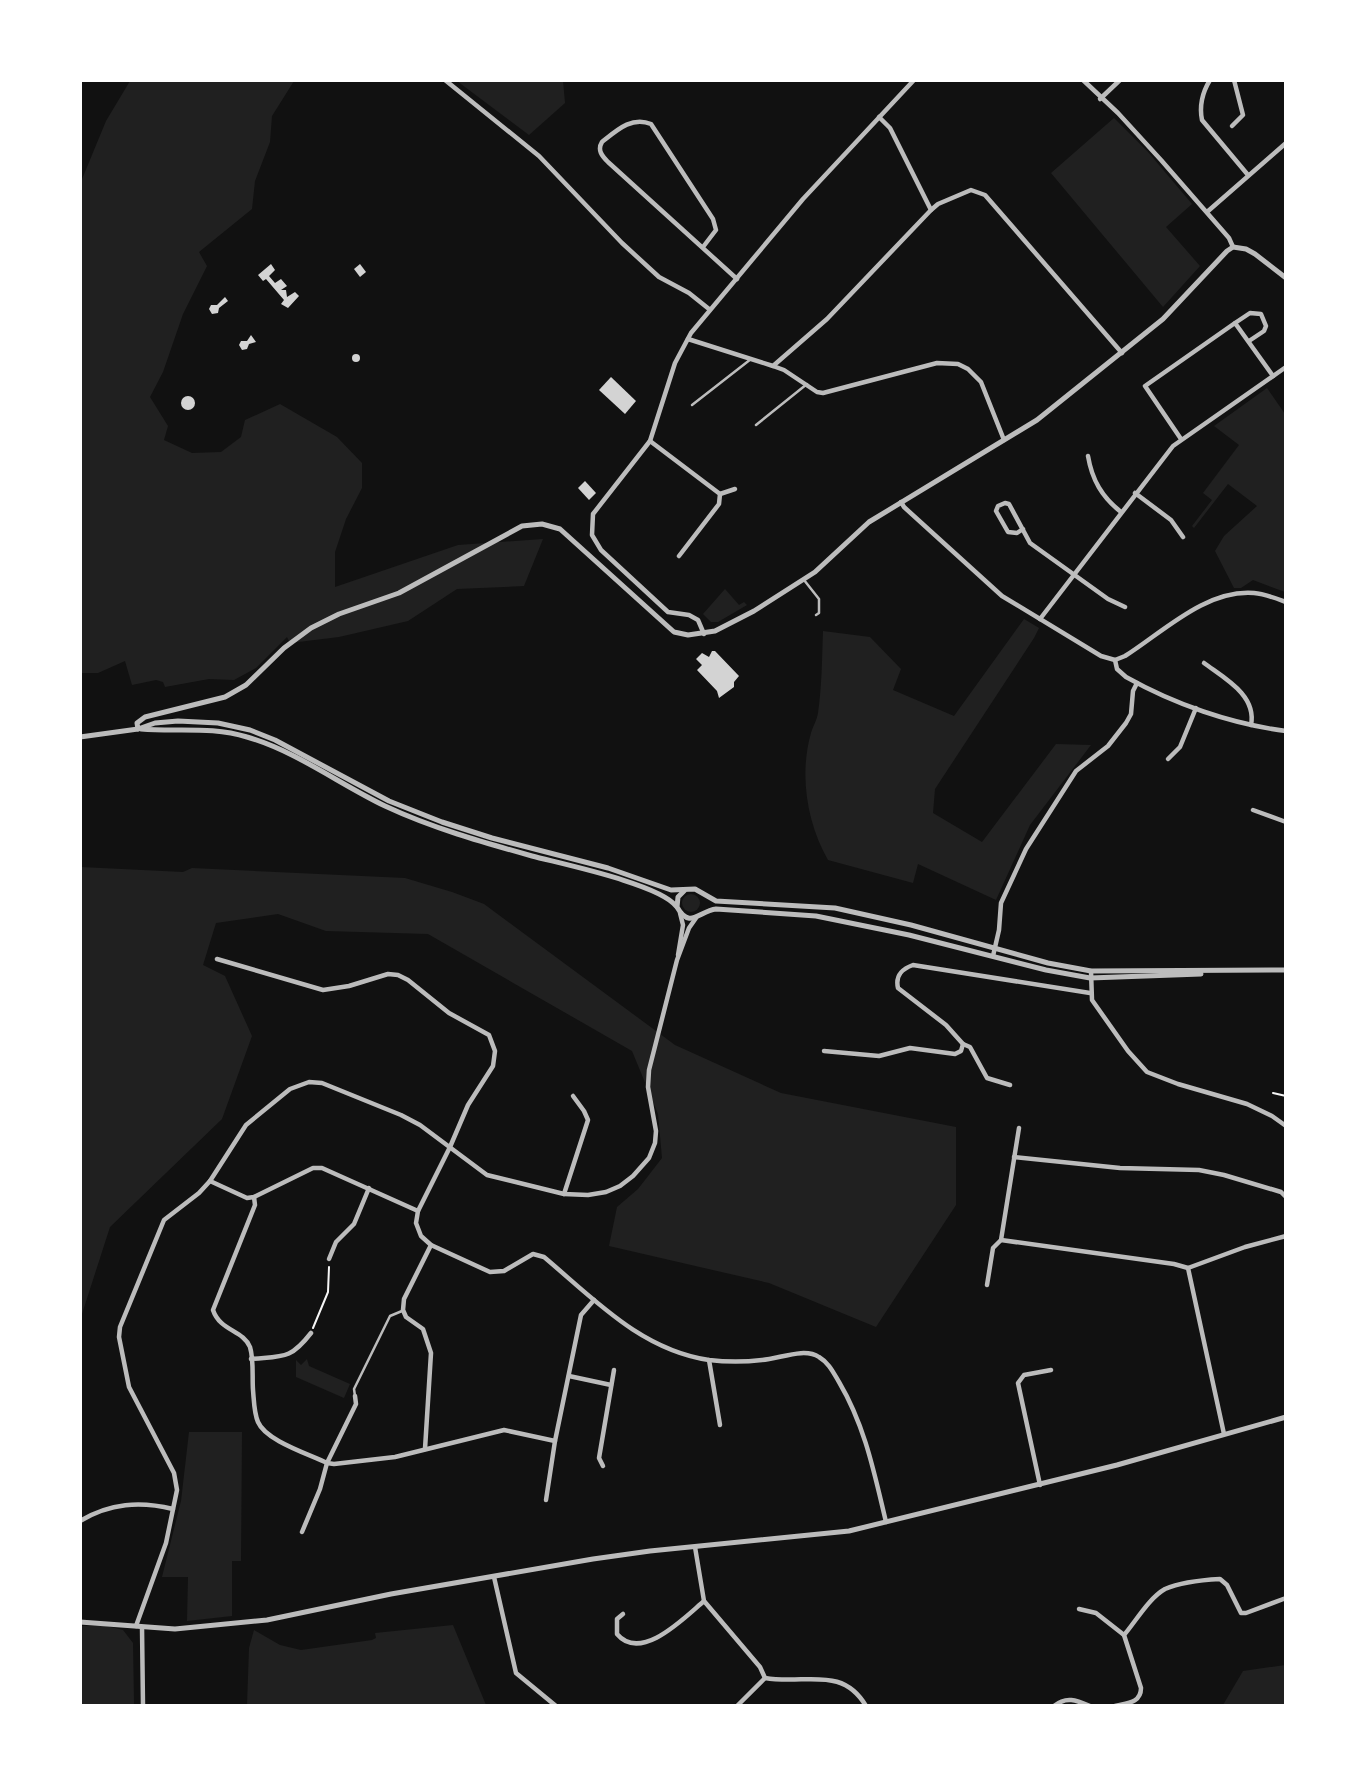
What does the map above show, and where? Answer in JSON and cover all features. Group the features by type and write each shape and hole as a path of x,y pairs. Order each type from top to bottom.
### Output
{"street":[{"path":"445,80 539,156 622,243 659,277 689,293 709,309"},
{"path":"704,634 702,625 695,618 673,614 601,550 592,535 591,522 595,509 650,441 675,363 688,338 709,309 803,199 914,80"},
{"path":"1083,80 1100,99 1118,113 1207,212 1233,247"},
{"path":"1100,99 1119,80"},
{"path":"1210,80 1202,95 1202,120 1248,175"},
{"path":"1231,126 1243,115 1234,80"},
{"path":"879,117 890,128 931,210"},
{"path":"703,247 716,230 713,219 652,124 642,120 629,124 602,142 600,152 608,162 737,279"},
{"path":"1207,212 1286,143"},
{"path":"773,366 827,319 931,210 965,191 976,191 985,195 1122,353"},
{"path":"138,729 137,723 145,717 225,697 246,685 294,640 318,624 399,593 499,537 532,523 552,525 560,529 674,632 704,634 720,629 804,580 861,528 1037,421 1171,311 1233,247"},
{"path":"1233,247 1255,254 1286,278"},
{"path":"1181,439 1146,386 1250,313 1261,314 1266,326 1264,331 1249,341"},
{"path":"1235,323 1273,376"},
{"path":"688,338 773,366 823,393 937,363 958,365 968,369 981,382 1004,440"},
{"path":"1040,620 1173,446 1286,367"},
{"path":"650,441 720,494"},
{"path":"1088,456 1091,474 1108,501 1121,512"},
{"path":"720,494 735,489"},
{"path":"1135,493 1171,520 1182,537"},
{"path":"679,556 719,504 720,494"},
{"path":"901,502 904,508 1002,596 1101,656 1115,660 1219,598 1254,593 1286,602"},
{"path":"1023,529 1017,533 1008,532 996,511 998,506 1009,504 1023,529 1030,543 1108,599 1125,607"},
{"path":"1115,660 1117,669 1137,683 1196,708 1251,725 1286,731"},
{"path":"1204,663 1242,693 1252,710 1251,725"},
{"path":"993,956 1002,903 1026,849 1076,771 1108,746 1126,723 1131,714 1133,691 1137,683"},
{"path":"1168,759 1180,747 1196,708"},
{"path":"138,729 155,723 199,721 250,730 292,748 388,801 424,815 492,838 608,868 671,890 695,889 716,901 835,908 911,925 1091,974"},
{"path":"80,737 138,729 199,729 248,737 289,754 354,790 413,818 490,844 624,880 668,897 684,916 696,918"},
{"path":"1252,810 1286,822"},
{"path":"143,1706 139,1626 157,1573 177,1490 176,1478 129,1387 119,1337 120,1327 164,1220 210,1181 246,1125 290,1089 309,1082 337,1087 401,1115 431,1132 487,1175 564,1194 588,1195 620,1186 644,1166 655,1143 656,1131 648,1087 649,1070 677,960 683,925 678,909 678,897 685,890"},
{"path":"703,895 706,904 703,913"},
{"path":"677,960 688,928 703,913 716,909 816,916 993,956 1091,974 1184,976 1286,970"},
{"path":"217,959 323,990 349,986 388,974 398,975 449,1013 489,1034 495,1051 493,1066 468,1105 418,1211 416,1223 421,1236 431,1245 490,1272 504,1271 533,1254 544,1257 594,1300 646,1339 660,1346 709,1360 763,1360 807,1353 817,1355 828,1364 860,1423 886,1522"},
{"path":"1010,1084 987,1078 978,1065 974,1052 946,1025 898,988 897,980 904,968 914,965 1090,993"},
{"path":"1091,974 1092,1000 1128,1051 1147,1072 1247,1104 1286,1126"},
{"path":"824,1051 880,1056 910,1048 955,1054 961,1051 963,1044"},
{"path":"564,1194 588,1120 573,1096"},
{"path":"987,1285 993,1248 1002,1240 1019,1128"},
{"path":"1014,1157 1120,1168 1199,1170 1281,1192 1286,1197"},
{"path":"210,1181 247,1198 313,1168 322,1168 418,1211"},
{"path":"329,1259 336,1242 354,1224 369,1188"},
{"path":"254,1197 255,1205 214,1310 224,1327 242,1337 249,1346 255,1410 263,1430 269,1436 327,1463 373,1460 504,1430 555,1441"},
{"path":"1002,1240 1188,1268 1245,1247 1286,1236"},
{"path":"425,1449 431,1353 423,1329 406,1317 403,1310 404,1299 431,1245"},
{"path":"1188,1268 1224,1434"},
{"path":"546,1500 555,1441 581,1315 594,1300"},
{"path":"251,1359 289,1355 299,1348 311,1333"},
{"path":"709,1360 720,1425"},
{"path":"603,1466 599,1458 614,1370"},
{"path":"1040,1485 1018,1382 1024,1375 1051,1370"},
{"path":"569,1376 611,1385"},
{"path":"302,1532 320,1489 327,1463 356,1404 355,1396"},
{"path":"80,1622 175,1629 267,1620 391,1594 593,1559 849,1531 1040,1485 1286,1418"},
{"path":"80,1521 126,1503 173,1509"},
{"path":"695,1547 704,1601 760,1667 765,1678"},
{"path":"494,1577 516,1673 556,1706"},
{"path":"1124,1635 1157,1595 1166,1589 1195,1581 1220,1579 1227,1585 1241,1613 1286,1598"},
{"path":"623,1614 617,1619 617,1634 622,1640 650,1643 704,1601"},
{"path":"1079,1609 1096,1613 1124,1635 1142,1688 1137,1700 1115,1706"},
{"path":"737,1706 765,1678 844,1682 859,1693 866,1706"},
{"path":"1054,1706 1059,1701 1072,1698 1090,1706"}],"lane":[{"path":"692,405 751,359"},
{"path":"755,425 807,384"},
{"path":"804,580 819,599 819,613 816,615"},
{"path":"355,1396 354,1389 390,1316 403,1310"}],"path":[{"path":"1273,1093 1286,1097"},
{"path":"311,1333 328,1292 329,1259"}],"shaded area":[{"path":"130,81 294,81 272,116 270,142 255,181 252,209 199,252 207,266 183,314 163,372 150,397 168,426 164,440 192,453 221,452 241,437 245,420 280,404 337,437 362,463 362,488 346,519 335,552 335,587 458,545 543,539 524,586 457,589 408,621 339,637 290,643 287,637 256,668 234,680 209,679 165,687 163,682 156,680 132,685 125,661 98,673 81,673 80,184 106,121"},
{"path":"457,81 563,81 565,103 529,135"},
{"path":"1114,118 1148,152 1192,204 1166,227 1200,266 1163,307 1051,173"},
{"path":"1267,388 1285,414 1285,592 1253,580 1241,588 1234,588 1215,551 1224,536 1257,506 1228,484 1194,528 1192,526 1212,500 1203,493 1239,445 1214,426"},
{"path":"725,589 739,605 744,602 747,605 718,622 711,622 703,614"},
{"path":"1024,619 1039,628 935,789 933,813 982,842 1056,744 1091,745 1030,825 996,900 918,864 913,883 828,860 810,815 806,782 807,749 819,703 823,631 870,637 901,669 893,690 954,716"},
{"path":"81,867 183,872 192,868 405,878 484,904 675,1045 781,1093 956,1127 956,1205 876,1327 769,1283 609,1246 617,1207 638,1189 662,1158 658,1114 632,1051 428,934 326,931 278,914 216,923 203,965 225,976 252,1036 222,1119 110,1227 81,1317"},
{"path":"691,894 697,897 700,903 697,909 691,912 685,909 682,903 685,897"},
{"path":"307,1359 309,1366 350,1384 344,1398 296,1377 296,1360 301,1365"},
{"path":"189,1432 242,1432 241,1561 232,1561 232,1616 187,1621 188,1577 162,1577 181,1501"},
{"path":"453,1625 486,1705 247,1705 249,1648 254,1630 280,1645 301,1650 372,1640 376,1638 375,1633"},
{"path":"81,1626 106,1626 123,1630 133,1643 134,1705 81,1706"},
{"path":"1285,1665 1285,1705 1223,1705 1243,1671"}],"building":[{"path":"271,264 275,270 269,276 275,283 281,279 287,286 281,290 286,290 287,297 295,292 299,296 288,308 281,304 284,300 266,279 263,281 258,275"},
{"path":"360,264 366,272 360,277 354,269"},
{"path":"225,297 228,301 219,308 218,313 212,314 209,309 211,305 217,305"},
{"path":"251,335 256,342 242,350 239,345 241,341 247,341"},
{"path":"356,354 360,358 356,362 352,358"},
{"path":"611,377 636,401 625,414 599,390"},
{"path":"185,396 191,396 195,403 191,410 185,410 181,406 181,400"},
{"path":"585,481 596,493 589,500 578,488"},
{"path":"712,651 739,676 734,687 719,698 717,691 697,670 702,665 696,659 702,653 709,657"}]}
